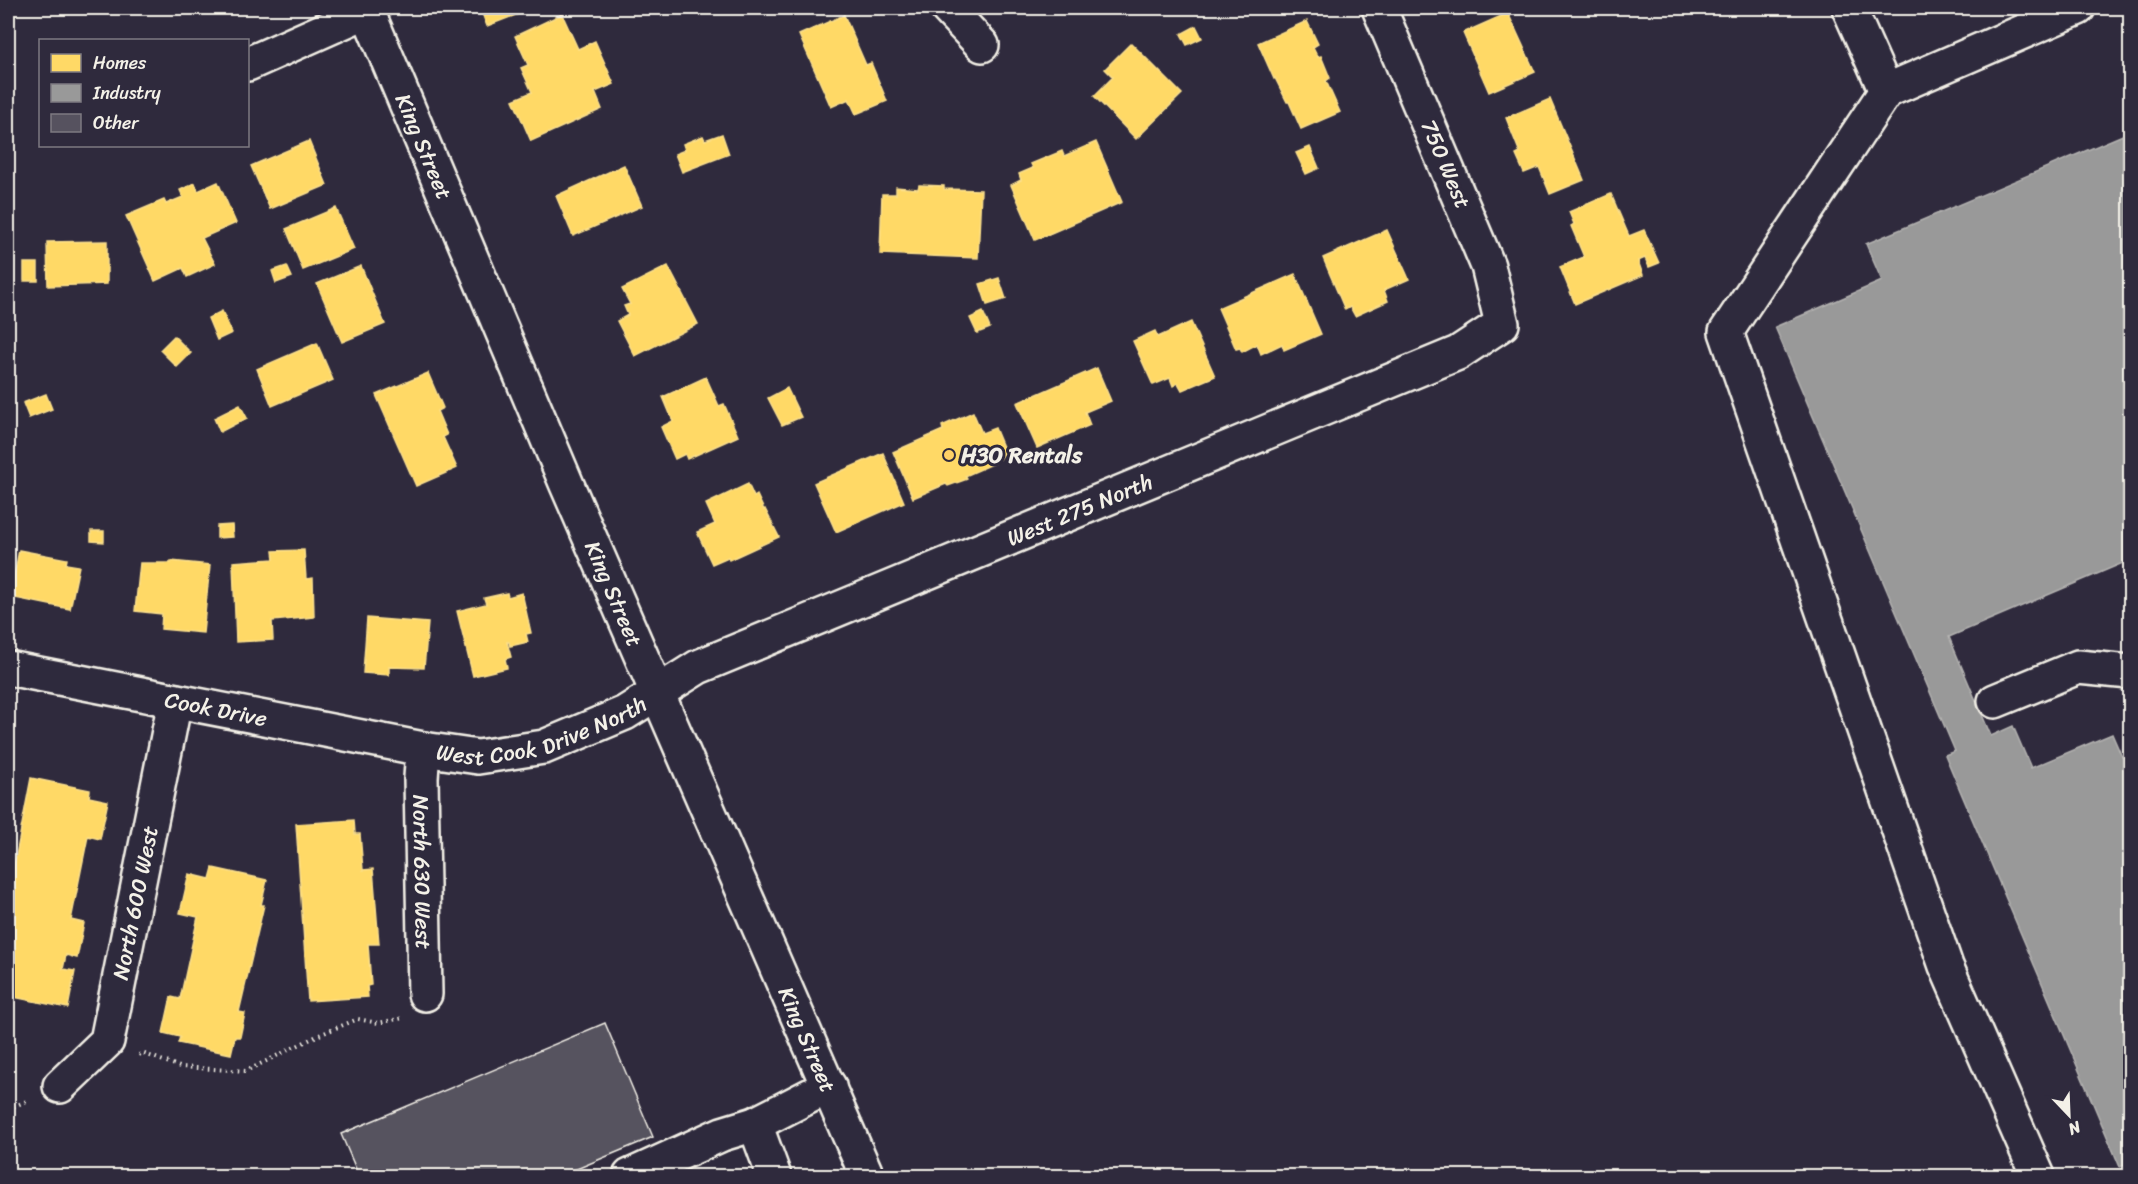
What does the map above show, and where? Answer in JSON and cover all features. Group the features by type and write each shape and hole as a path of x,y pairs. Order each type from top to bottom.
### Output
{"street":[{"path":"946,8 982,45"},
{"name":"750 West","path":"1380,8 1488,266 1502,324"},
{"path":"1849,8 1886,92"},
{"path":"2038,1176 1946,966 1726,332 1886,92 2078,8"},
{"path":"249,64 367,9"},
{"name":"King Street","path":"367,9 562,474 867,1176"},
{"name":"West 275 North","path":"657,694 698,667 1458,353 1502,324"},
{"path":"1995,700 2078,667 2130,672"},
{"name":"Cook Drive","path":"8,668 423,749"},
{"name":"West Cook Drive North","path":"423,749 478,757 544,747 625,713 657,694"},
{"name":"North 600 West","path":"60,1086 107,1041 175,701"},
{"name":"North 630 West","path":"423,749 421,778 425,994"},
{"path":"630,1176 722,1134 755,1124 829,1086"},
{"path":"755,1124 774,1176"}],"path":[{"path":"135,1057 142,1053 180,1066 246,1071 358,1018 378,1023 406,1017 425,994"},
{"path":"8,1109 60,1086"}],"building: Homes":[{"path":"480,8 519,8 521,13 487,26"},
{"path":"1508,13 1535,72 1489,92 1463,33"},
{"path":"562,14 578,49 595,41 614,84 595,92 602,109 531,141 513,100 532,92 521,68 528,65 515,36"},
{"path":"844,15 866,65 871,63 887,101 856,114 849,99 831,107 799,35"},
{"path":"1307,21 1318,44 1313,47 1318,57 1321,56 1330,78 1326,81 1340,112 1301,129 1258,43"},
{"path":"1196,26 1202,38 1187,45 1181,34"},
{"path":"1131,43 1182,94 1136,139 1094,96 1113,77 1105,69"},
{"path":"1550,99 1584,180 1550,194 1539,167 1524,173 1516,155 1520,153 1506,118"},
{"path":"722,134 729,154 682,172 675,154 685,150 683,144 703,136 705,140"},
{"path":"309,141 327,185 270,209 251,166"},
{"path":"1096,142 1122,202 1035,240 1011,185 1021,180 1019,174 1033,168 1031,164 1062,151 1064,156"},
{"path":"1310,147 1319,168 1306,174 1296,153"},
{"path":"624,165 642,206 573,236 556,196"},
{"path":"218,182 236,223 202,238 215,264 187,277 183,268 155,281 126,216 164,200 166,204 183,197 180,190 195,183 198,191"},
{"path":"919,185 944,186 944,189 981,190 978,258 880,254 882,194 896,194 896,187 918,189"},
{"path":"1611,194 1629,236 1644,230 1659,263 1649,267 1645,258 1638,261 1643,275 1575,304 1560,267 1584,257 1571,226 1574,224 1569,212"},
{"path":"336,208 354,249 303,270 286,229"},
{"path":"1387,230 1409,279 1384,290 1388,301 1355,316 1350,307 1345,310 1323,258"},
{"path":"107,241 107,284 48,286 47,242"},
{"path":"24,263 38,263 38,281 24,281"},
{"path":"287,266 292,277 276,283 272,271"},
{"path":"361,266 385,324 342,342 317,284"},
{"path":"668,266 698,324 635,356 617,321 628,315 624,306 630,304 622,289"},
{"path":"1295,274 1321,334 1284,350 1282,344 1261,354 1257,344 1242,352 1240,348 1236,349 1218,308"},
{"path":"999,278 1006,299 987,305 980,284"},
{"path":"222,311 232,333 217,340 208,318"},
{"path":"983,312 990,328 977,333 970,318"},
{"path":"1191,322 1215,376 1182,390 1178,383 1173,386 1170,378 1153,385 1133,341 1155,331 1158,337"},
{"path":"174,336 191,353 177,367 160,350"},
{"path":"317,343 333,380 272,406 257,369"},
{"path":"1097,368 1111,401 1085,412 1090,425 1037,448 1017,403"},
{"path":"428,373 443,408 437,411 447,435 443,437 457,468 416,486 376,395"},
{"path":"706,377 719,406 724,404 738,436 687,459 685,454 675,459 661,427 673,421 663,397"},
{"path":"787,388 801,417 782,425 768,398"},
{"path":"46,394 52,409 29,418 23,403"},
{"path":"240,405 247,418 220,432 214,418"},
{"name":"H3O Rentals","path":"973,412 982,433 995,428 1005,452 1000,459 993,459 995,463 965,476 967,479 948,486 946,484 913,498 893,452 943,430 942,426"},
{"path":"883,453 904,502 836,532 814,483"},
{"path":"748,484 754,497 757,495 779,537 729,560 728,557 712,564 697,532 715,524 706,504"},
{"path":"232,525 233,537 217,538 217,526"},
{"path":"91,531 104,531 104,542 91,541"},
{"path":"19,550 67,559 66,564 79,566 70,609 10,597"},
{"path":"304,550 306,579 313,578 314,617 272,621 273,640 236,642 233,562 274,559 273,551"},
{"path":"171,561 210,565 203,633 161,629 162,614 135,611 140,563 171,563"},
{"path":"507,593 508,597 522,593 531,633 526,634 528,642 510,646 507,642 511,657 505,659 507,668 473,676 457,611 486,604 484,598"},
{"path":"367,618 428,623 424,668 389,667 389,675 363,673"},
{"path":"31,778 90,790 89,797 108,801 100,839 88,836 71,920 84,923 77,958 66,955 63,969 75,971 68,1008 8,996 8,897"},
{"path":"354,820 355,834 360,834 363,870 373,869 379,944 368,944 371,985 367,986 368,997 308,1001 296,824"},
{"path":"213,868 267,880 261,905 264,905 239,1012 245,1013 240,1037 235,1037 231,1054 178,1043 180,1037 163,1033 171,997 180,999 198,917 180,913 189,874 210,879"}],"building: Industry":[{"path":"2130,132 2130,560 1949,637 1991,736 2013,726 2031,768 2112,734 2122,757 2130,753 2130,1163 2120,1167 1945,755 1955,751 1775,327 1882,281 1866,244"}],"building: Other":[{"path":"605,1023 653,1137 560,1176 359,1176 341,1134"}],"place":[{"name":"H3O Rentals","path":"949,455"}]}
